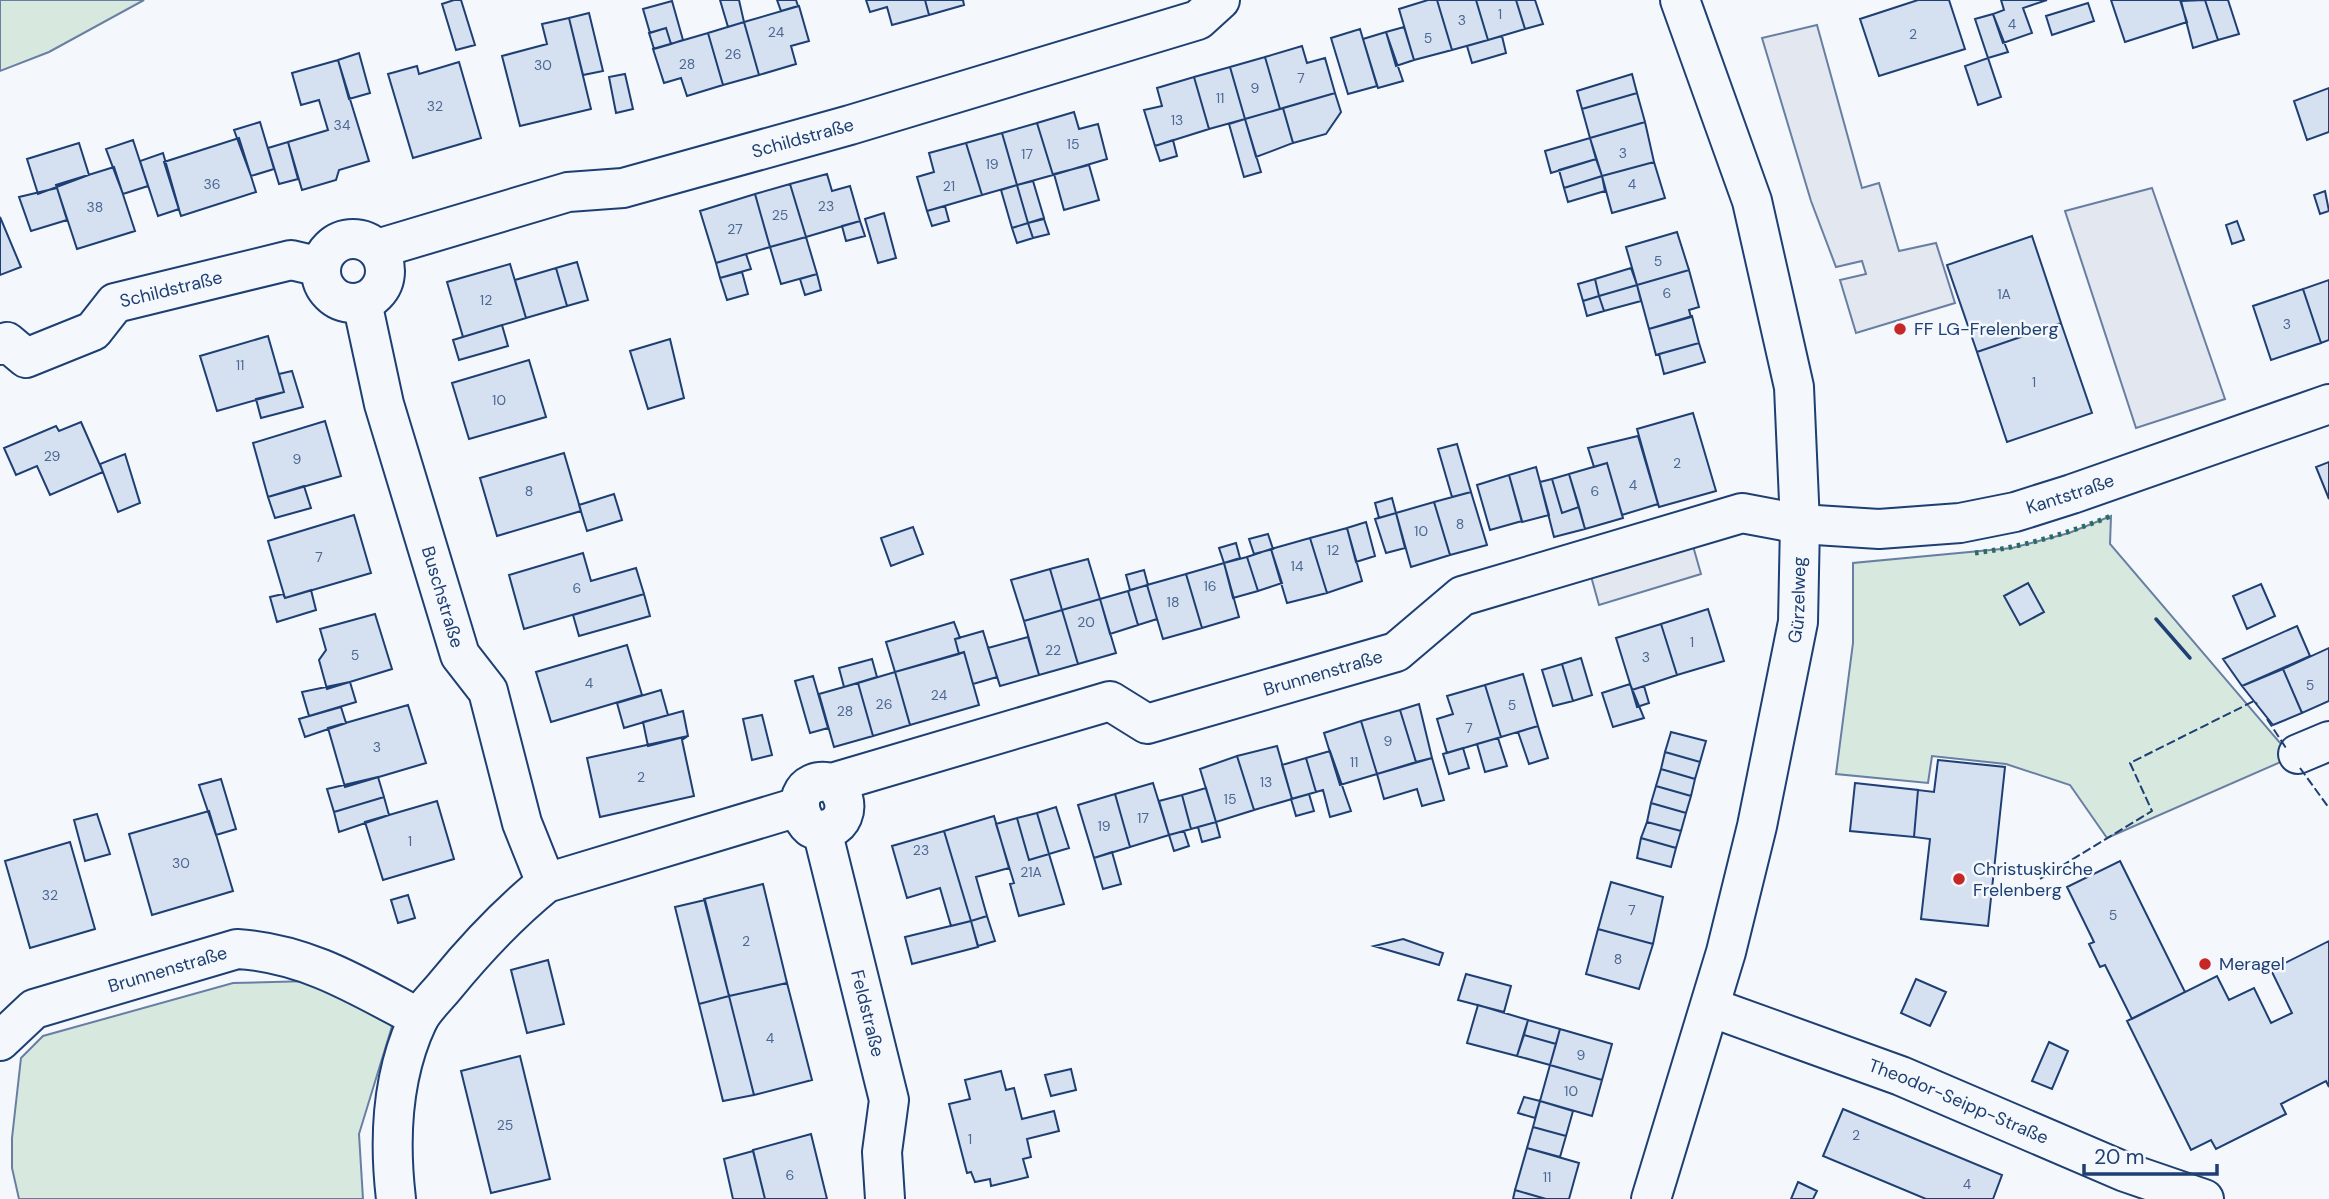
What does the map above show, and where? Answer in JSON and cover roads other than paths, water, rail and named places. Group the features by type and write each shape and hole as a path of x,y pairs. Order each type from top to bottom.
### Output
{"street":[{"name":"Schildstraße","path":"377,249 568,191 623,188 861,121 1198,20 1220,0"},
{"name":"Gürzelweg","path":"1651,1199 1710,1007 1757,826 1798,622 1800,524 1794,387 1774,287 1752,201 1680,0"},
{"path":"343,240 367,242 377,249 383,258 385,280 380,290 362,302 351,304 332,295 326,287 321,267 332,246 343,240"},
{"name":"Schildstraße","path":"0,345 7,342 26,358 93,331 115,303 291,260 321,267"},
{"name":"Buschstraße","path":"362,302 384,404 460,655 488,691 522,823 546,883"},
{"name":"Kantstraße","path":"1800,524 1879,529 1960,523 2015,512 2329,404"},
{"name":"Brunnenstraße","path":"810,819 839,823 845,813 843,795 834,783 1110,701 1147,724 1339,670 1396,652 1462,596 1742,513 1800,524"},
{"path":"396,1199 392,1167 394,1107 404,1062 419,1018 473,951 514,909 546,883 810,819"},
{"name":"Feldstraße","path":"810,819 889,1100 882,1152 885,1199"},
{"name":"Brunnenstraße","path":"0,1041 34,1009 237,949 270,951 308,962 419,1018"},
{"name":"Theodor-Seipp-Straße","path":"1710,1007 1901,1076 2125,1172 2204,1199"}],"place":[{"name":"FF LG-Frelenberg","path":"1900,329"},
{"name":"Christuskirche Frelenberg","path":"1959,879"},
{"name":"Meragel","path":"2205,964"}]}
